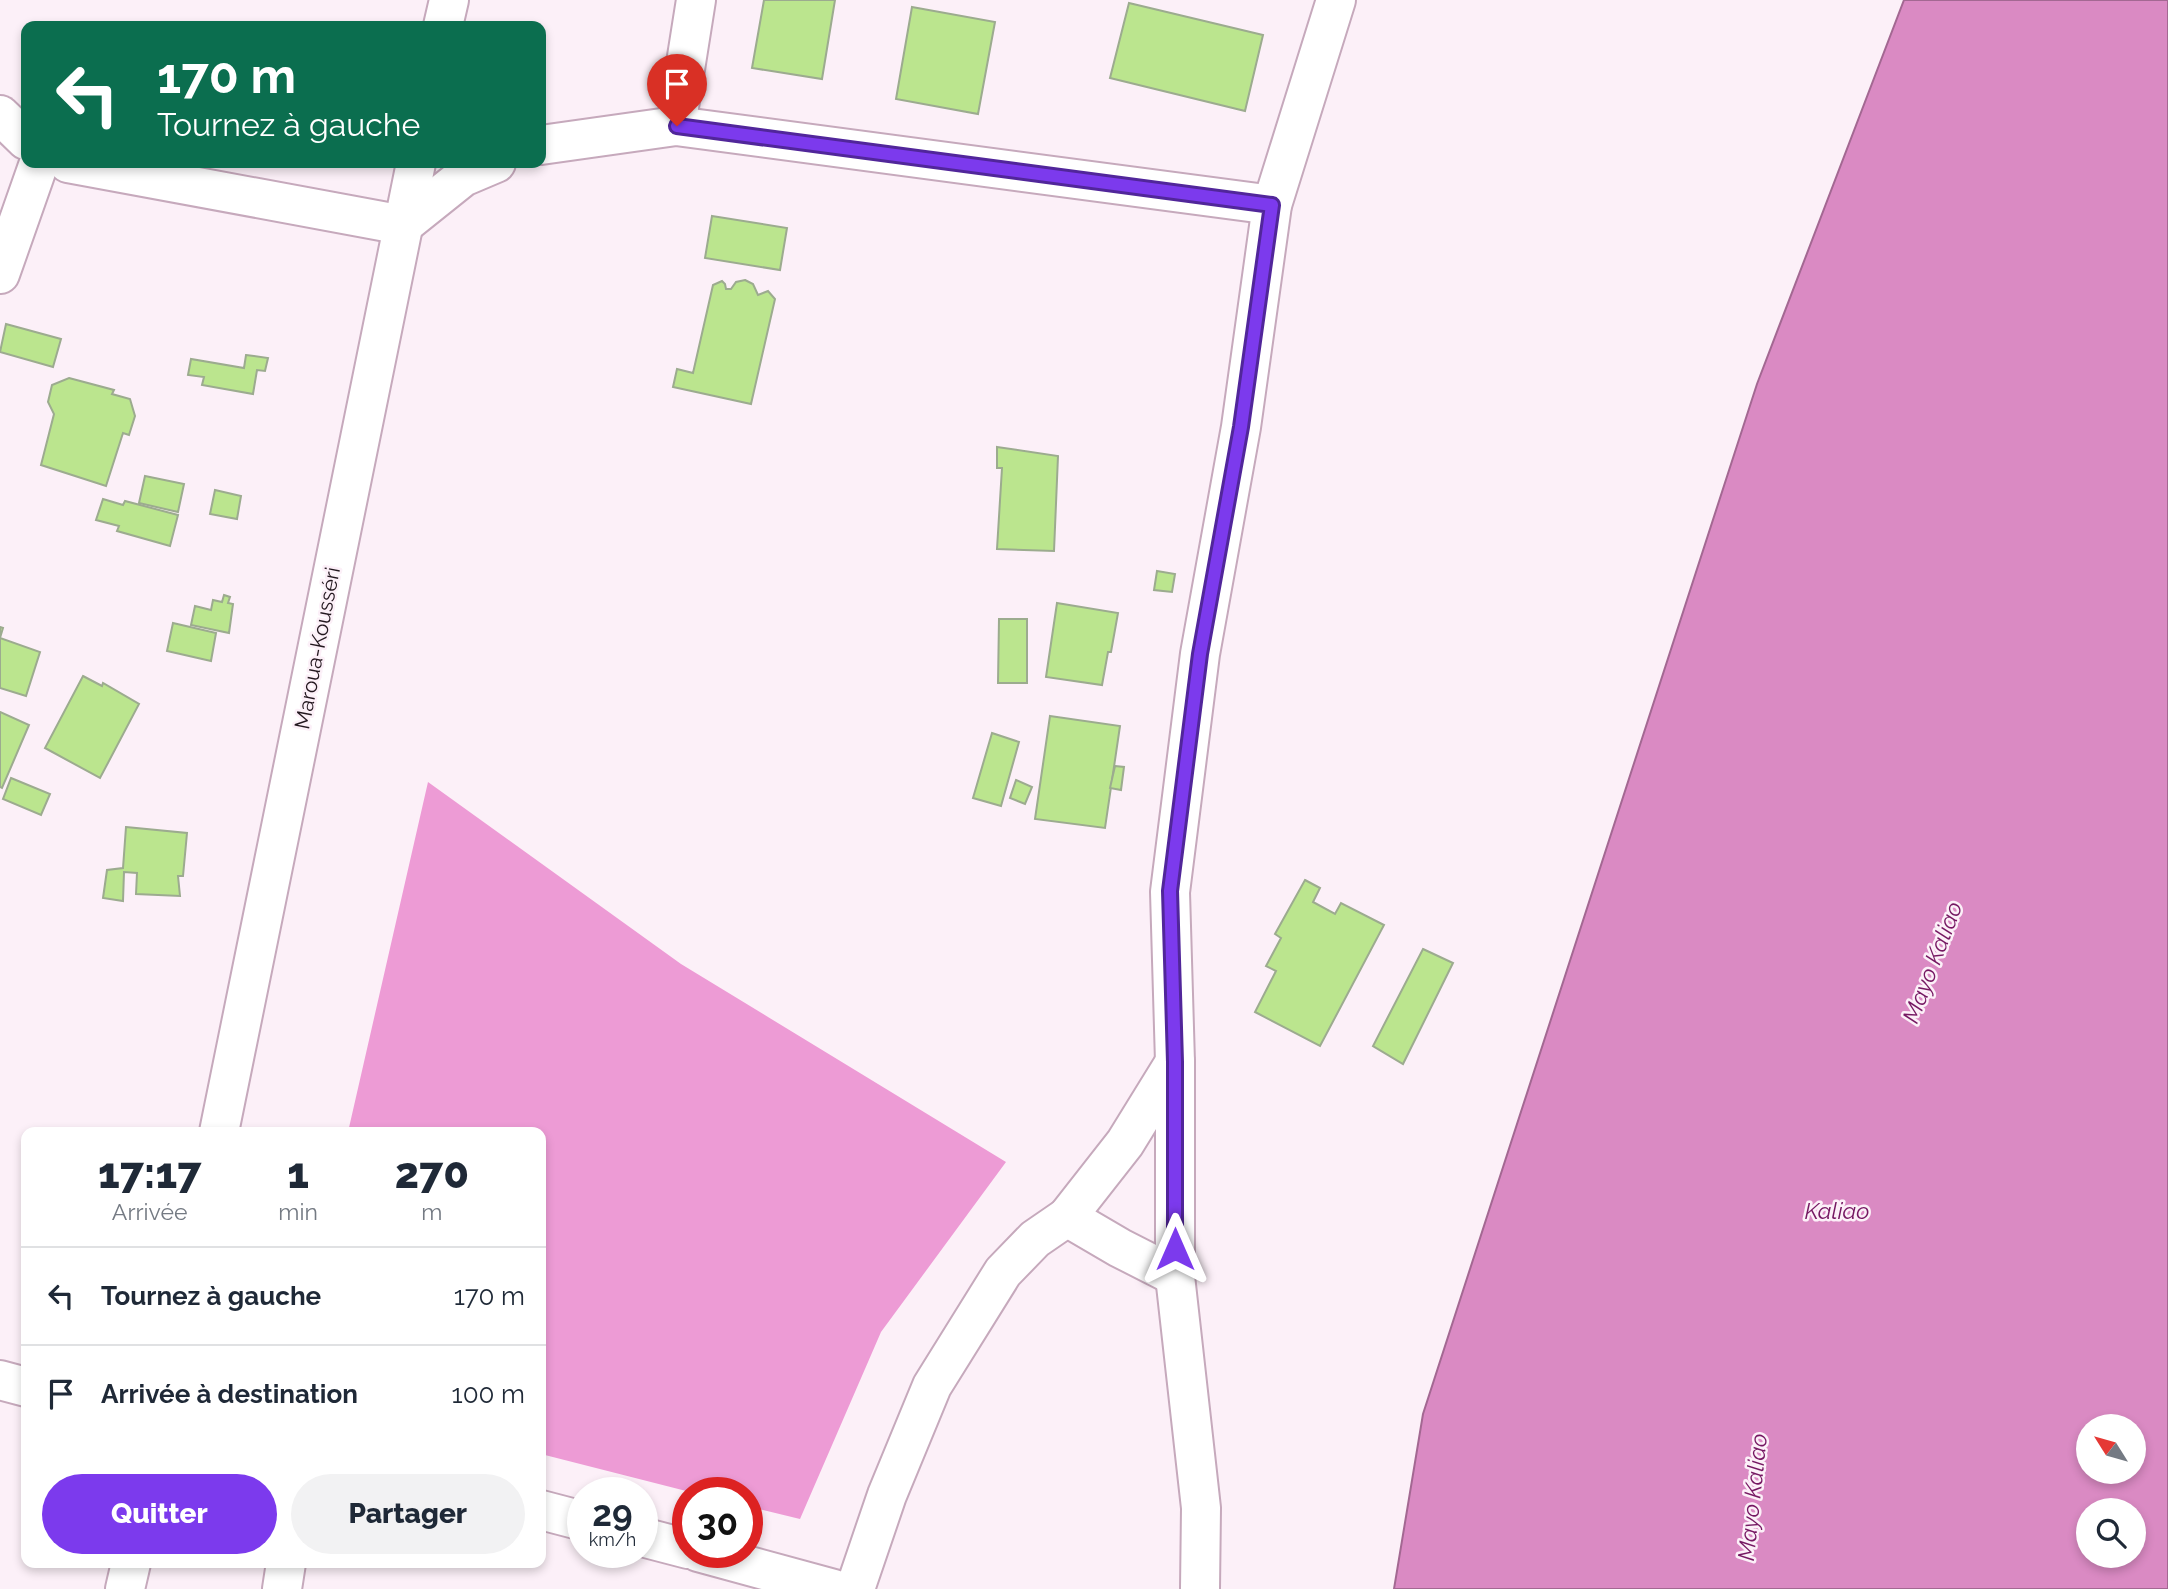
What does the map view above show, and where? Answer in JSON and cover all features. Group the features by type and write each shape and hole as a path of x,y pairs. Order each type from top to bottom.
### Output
{"main road":[{"path":"444,21 449,0"},
{"path":"677,126 696,0"},
{"path":"1200,1589 1201,1508 1175,1276 1175,1062 1170,891 1200,654 1241,427 1272,205 1336,0"},
{"path":"0,115 21,135"},
{"path":"546,144 677,126 1272,205"},
{"path":"0,274 36,168"},
{"path":"95,168 403,225 463,177 484,168"},
{"name":"Maroua-Kousséri","path":"220,1127 415,168"},
{"path":"855,1589 887,1495 932,1386 1003,1272 1035,1239 1067,1217 1125,1143 1175,1062"},
{"path":"1067,1217 1175,1276"},
{"path":"0,1380 21,1386"},
{"path":"546,1511 567,1517"},
{"path":"125,1589 130,1568"},
{"path":"282,1589 285,1568"},
{"path":"757,1568 834,1589"}],"shaded area":[{"path":"428,782 681,964 1006,1162 881,1332 800,1519 763,1510 763,1477 672,1477 672,1487 658,1484 658,1477 631,1477 546,1455 546,1127 349,1127"}],"water":[{"name":"Kaliao","path":"1904,0 2168,0 2168,1589 1394,1589 1423,1414 1757,384"}],"building":[{"path":"764,0 835,0 822,79 752,68"},
{"path":"1129,3 1263,35 1245,111 1110,78"},
{"path":"912,7 995,22 978,114 896,99"},
{"path":"712,216 787,228 780,270 705,258"},
{"path":"745,280 753,284 758,295 768,291 775,299 751,404 673,387 677,369 693,373 713,285 722,281 726,289 731,289 736,282"},
{"path":"6,324 61,339 53,367 0,352"},
{"path":"246,355 268,358 265,371 257,370 253,394 202,385 204,377 188,375 191,359 244,368"},
{"path":"69,378 114,390 112,394 130,399 135,416 129,435 123,433 106,486 41,465 54,414 48,402 52,385"},
{"path":"997,447 1058,456 1054,551 997,549 1002,468 997,468"},
{"path":"145,476 184,484 178,512 139,503"},
{"path":"215,490 241,496 237,519 210,514"},
{"path":"103,499 123,505 125,501 178,515 170,546 117,531 119,526 96,520"},
{"path":"1157,571 1175,574 1172,592 1154,590"},
{"path":"224,595 230,597 228,603 233,604 229,633 191,625 195,606 211,610 213,600 222,602"},
{"path":"1057,603 1118,613 1102,685 1046,677"},
{"path":"999,619 1027,619 1027,683 998,683"},
{"path":"173,623 216,633 211,661 167,651"},
{"path":"0,638 40,652 26,696 0,688"},
{"path":"83,676 102,686 103,683 139,704 100,778 45,748"},
{"path":"0,712 29,725 2,788 0,787"},
{"path":"1050,716 1120,726 1105,828 1035,819"},
{"path":"992,733 1019,742 1001,806 973,798"},
{"path":"1115,766 1124,767 1121,790 1110,788"},
{"path":"11,778 50,794 41,815 3,799"},
{"path":"1016,780 1032,787 1025,804 1010,798"},
{"path":"126,827 187,833 183,876 178,876 180,896 136,894 137,873 124,872 123,901 103,898 107,870 123,868"},
{"path":"1305,880 1320,888 1313,902 1335,914 1341,903 1384,925 1320,1046 1255,1012 1276,971 1266,966 1281,938 1275,934"},
{"path":"1423,949 1453,963 1403,1064 1373,1046"}],"route":[{"path":"677,126 1272,205 1241,427 1200,654 1170,891 1175,1062 1175,1249"}],"water label":[{"name":"Mayo Kaliao","path":"1932,962"},
{"name":"Mayo Kaliao","path":"1752,1497"}]}
